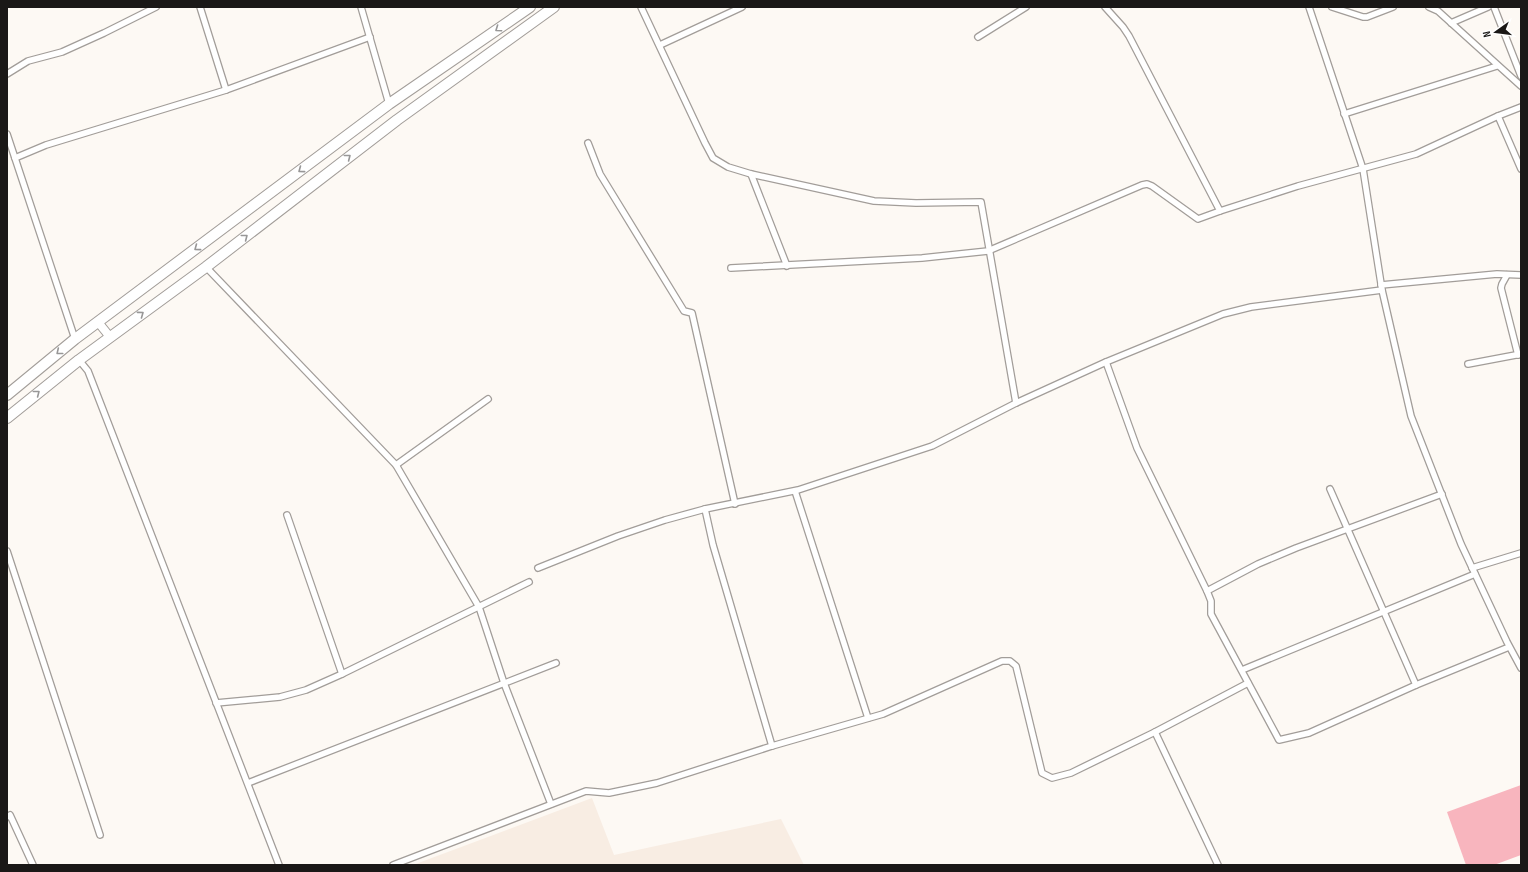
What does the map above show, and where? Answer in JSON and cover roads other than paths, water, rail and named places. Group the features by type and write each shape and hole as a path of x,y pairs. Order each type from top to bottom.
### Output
{"highway":[{"path":"7,395 75,339 389,104 530,7"},
{"path":"7,418 79,360 206,267 397,120 554,7"}],"main road":[{"path":"98,322 110,337"}],"street":[{"path":"7,74 28,61 62,52 104,34 156,7"},
{"path":"200,7 226,90"},
{"path":"361,7 389,104"},
{"path":"641,7 713,158 728,168 874,201 916,203 981,202 988,251 1016,403"},
{"path":"660,45 742,7"},
{"path":"978,37 1026,7"},
{"path":"1105,7 1129,36 1220,211"},
{"path":"1309,7 1363,169 1381,287 1411,416 1461,544 1509,647 1521,668"},
{"path":"1332,7 1367,17 1393,7"},
{"path":"1430,7 1438,11 1497,66 1521,86"},
{"path":"1451,23 1488,7"},
{"path":"1494,7 1521,76"},
{"path":"15,158 46,145 226,90 370,37"},
{"path":"1344,114 1497,66"},
{"path":"732,268 922,258 988,251 1142,185 1152,186 1198,220 1220,211 1298,186 1416,154 1521,107"},
{"path":"1498,116 1521,169"},
{"path":"7,134 75,339"},
{"path":"588,143 600,174 684,311 692,313 736,504"},
{"path":"751,174 787,266"},
{"path":"206,267 396,465 480,607 504,683 551,804"},
{"path":"538,568 658,522 705,509 795,491 932,446 1016,403 1106,362 1223,314 1251,307 1381,287 1497,274 1521,276"},
{"path":"1468,364 1519,355 1501,288 1507,275"},
{"path":"79,360 88,371 279,865"},
{"path":"1106,362 1137,448 1207,591 1210,601 1211,614 1279,740 1310,733 1416,685 1509,647"},
{"path":"396,465 488,399"},
{"path":"1330,489 1416,685"},
{"path":"795,491 868,718"},
{"path":"1207,591 1258,564 1296,548 1442,494"},
{"path":"705,509 713,545 772,746"},
{"path":"287,515 342,674"},
{"path":"7,551 100,835"},
{"path":"1472,568 1521,553"},
{"path":"1242,670 1475,574"},
{"path":"216,703 280,697 306,690 342,674 529,582"},
{"path":"393,865 586,791 609,793 657,783 772,746 883,714 1002,661 1010,661 1016,666 1042,773 1052,778 1071,773 1155,732 1248,683"},
{"path":"248,783 556,663"},
{"path":"1155,732 1218,865"},
{"path":"7,817 10,815 33,865"}]}
